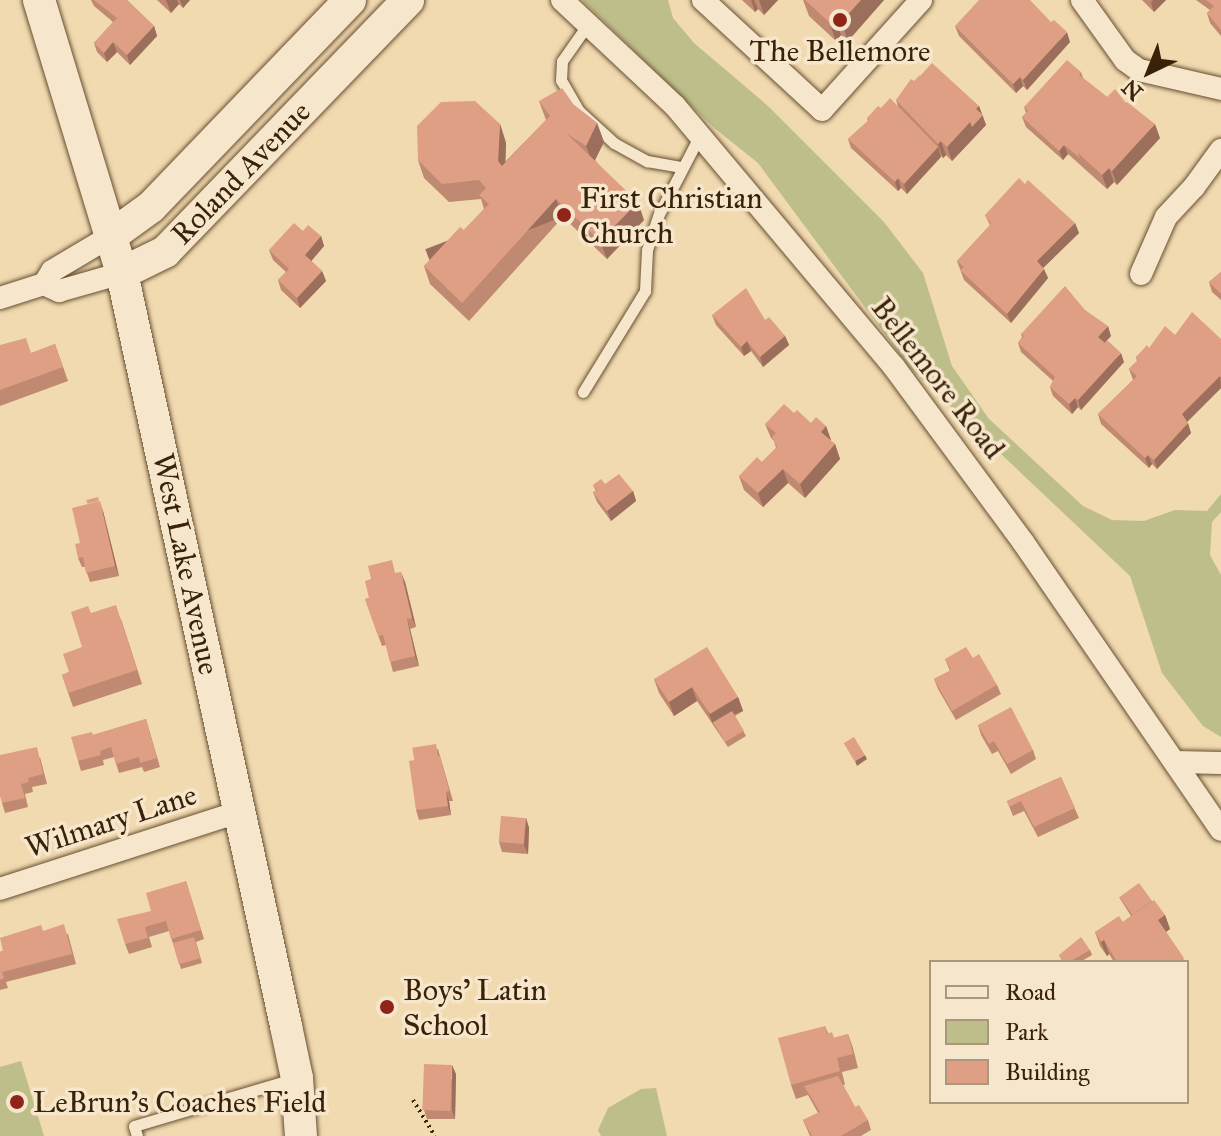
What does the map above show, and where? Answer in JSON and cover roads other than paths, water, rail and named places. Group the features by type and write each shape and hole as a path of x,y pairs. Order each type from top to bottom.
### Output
{"street":[{"name":"West Lake Avenue","path":"39,0 122,273 297,1078 301,1136"},
{"name":"Roland Avenue","path":"0,298 44,284 52,271 111,236 151,207 350,0"},
{"name":"Roland Avenue","path":"44,284 59,291 122,273 165,252 408,0"},
{"name":"Bellemore Road","path":"562,0 648,79 833,291 947,435 1221,830"},
{"path":"703,0 822,110 921,0"},
{"path":"1082,0 1125,60 1139,70 1221,89"},
{"path":"1141,274 1166,217 1194,187 1221,150"},
{"path":"1175,762 1221,763"},
{"name":"Wilmary Lane","path":"0,889 241,811"}],"lane":[{"path":"588,24 562,61 561,80 578,110 614,143 647,161 681,167"},
{"path":"583,392 645,291 647,250 659,214 700,135"},
{"path":"137,1136 134,1126 297,1078"}],"place":[{"name":"The Bellemore","path":"840,20"},
{"name":"First Christian Church","path":"564,215"},
{"name":"Boys’ Latin School","path":"387,1007"},
{"name":"LeBrun’s Coaches Field","path":"17,1102"}]}
